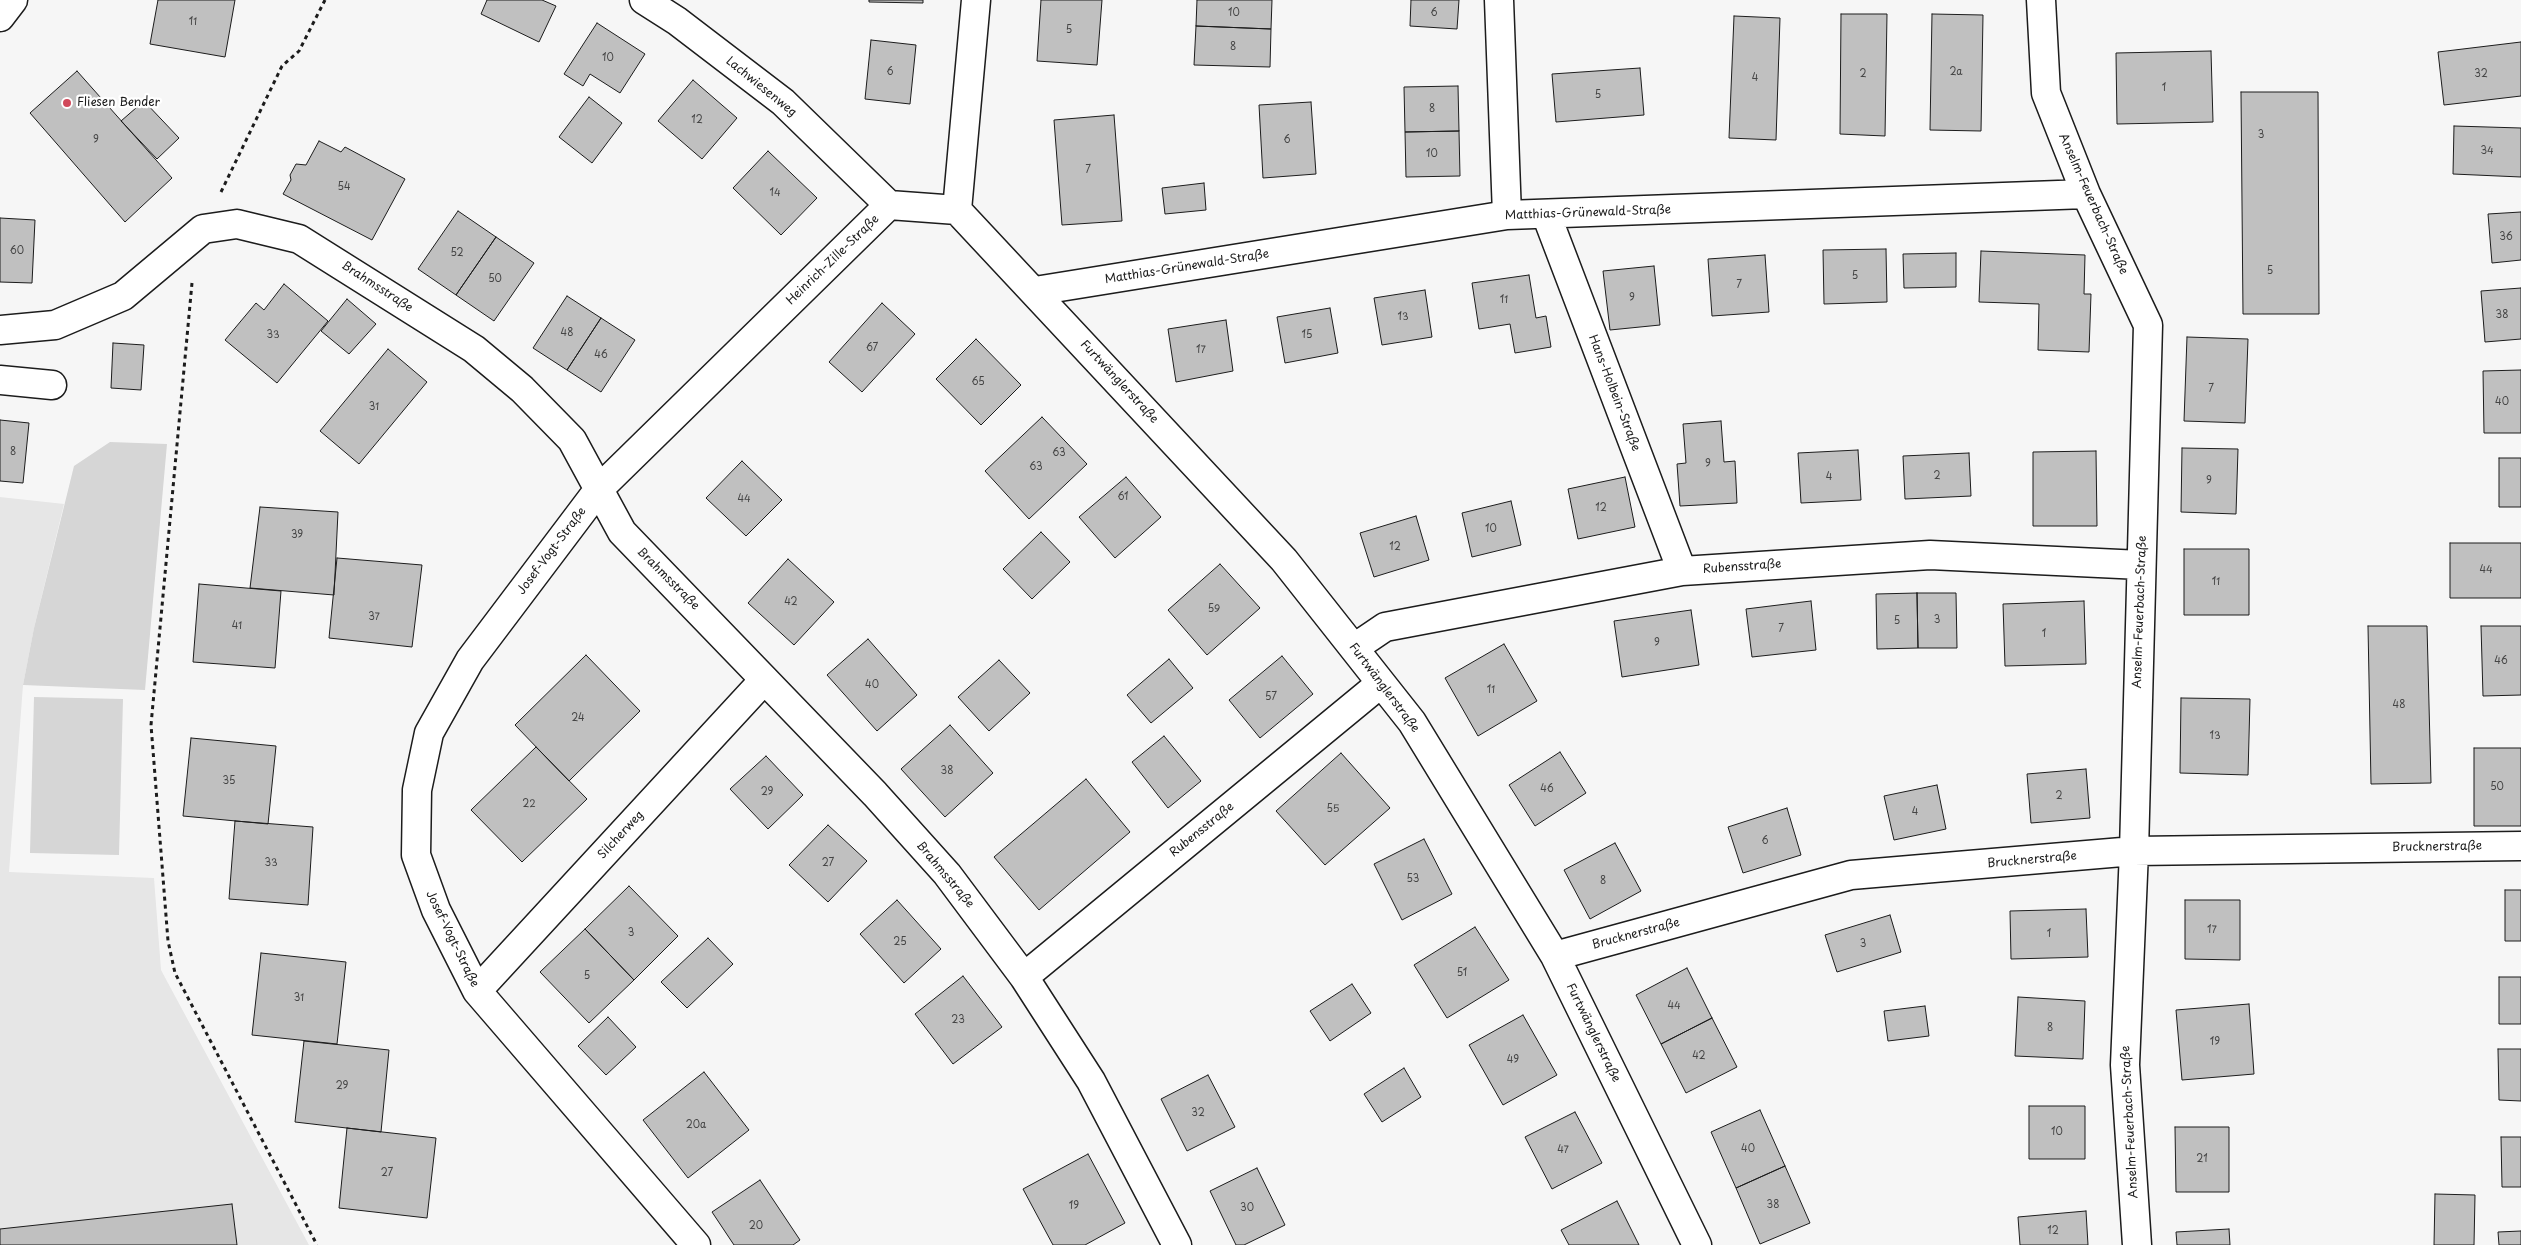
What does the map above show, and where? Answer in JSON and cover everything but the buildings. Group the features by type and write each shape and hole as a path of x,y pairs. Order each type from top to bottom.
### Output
{"street":[{"path":"0,17 13,0"},
{"name":"Lachwiesenweg","path":"644,0 677,21 783,102 889,205"},
{"path":"957,210 976,0"},
{"path":"1498,0 1507,215"},
{"name":"Anselm-Feuerbach-Straße","path":"2042,0 2046,93 2086,194 2148,325 2134,851 2125,1065 2137,1245"},
{"name":"Matthias-Grünewald-Straße","path":"1035,291 1507,215 2086,194"},
{"name":"Heinrich-Zille-Straße","path":"599,489 889,205 957,210"},
{"name":"Furtwänglerstraße","path":"957,210 1035,291 1284,560 1380,684 1412,722 1555,956 1697,1245"},
{"name":"Hans-Holbein-Straße","path":"1546,214 1682,571"},
{"name":"Brahmsstraße","path":"203,229 237,224 299,239 474,349 522,389 572,440 622,532 875,794 947,874 1024,976 1091,1081 1177,1245"},
{"path":"0,330 55,325 123,296 203,229"},
{"path":"0,380 52,385"},
{"name":"Josef-Vogt-Straße","path":"599,489 470,660 429,733 416,790 416,855 436,910 477,991 696,1245"},
{"name":"Rubensstraße","path":"1354,648 1386,627 1682,571 1930,555 2142,565"},
{"name":"Silcherweg","path":"477,991 764,680"},
{"name":"Rubensstraße","path":"1024,976 1380,684"},
{"name":"Brucknerstraße","path":"1555,956 1851,875 2134,851 2521,846"}],"path":[{"path":"317,1245 175,973 168,941 151,725 194,268 203,229 282,66 299,51 325,0"}],"shaded area":[{"path":"110,442 167,444 145,690 23,685 34,628 74,466"},
{"path":"0,497 64,504 34,628 23,685 9,872 154,878 161,970 309,1245 0,1245"},
{"path":"34,697 123,699 119,855 30,853"}],"place":[{"name":"Fliesen Bender","path":"67,103"}]}
